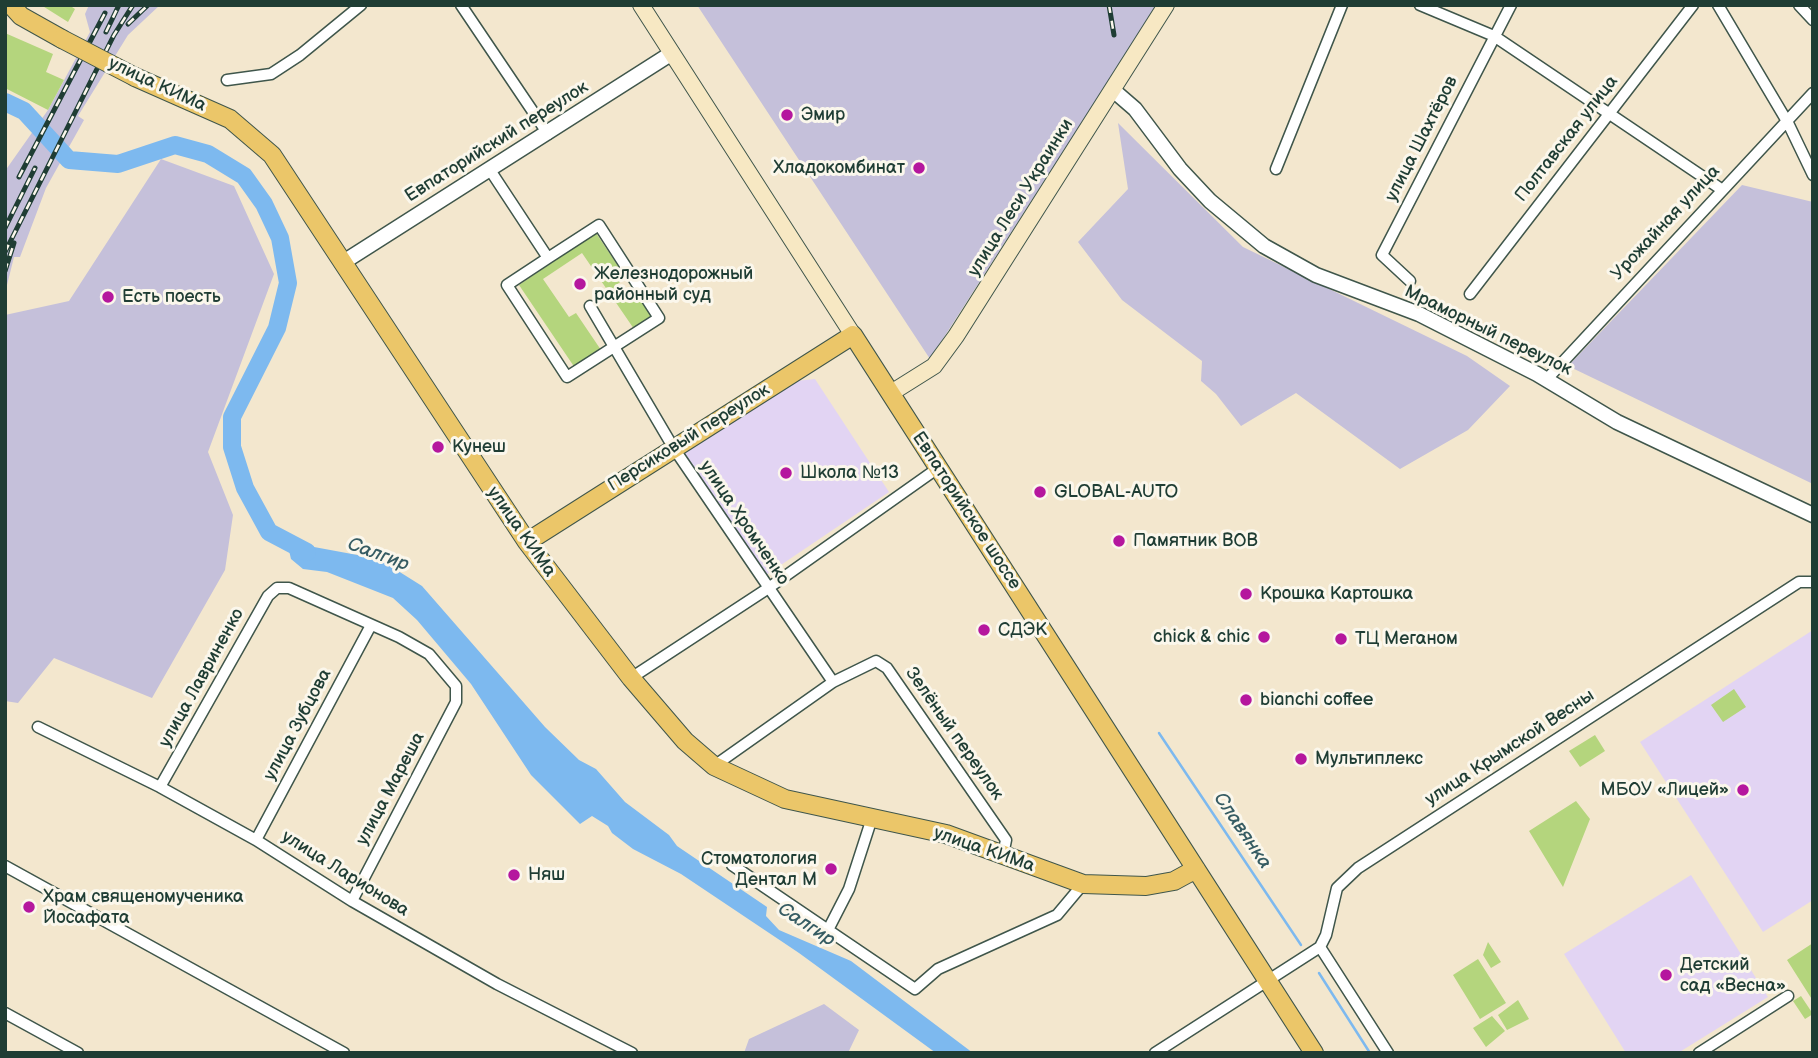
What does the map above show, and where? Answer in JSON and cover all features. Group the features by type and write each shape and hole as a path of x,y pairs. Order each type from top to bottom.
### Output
{"main road":[{"name":"Евпаторийское шоссе","path":"641,5 1314,1053"},
{"name":"улица Леси Украинки","path":"891,393 931,368 948,346 1166,5"},
{"name":"улица КИМа","path":"12,11 135,77 230,119 252,135 272,155 527,542 631,678 679,734 714,766 785,799 946,834 1083,884 1146,886 1174,881 1196,869"},
{"name":"Персиковый переулок","path":"527,542 853,335"}],"street":[{"path":"227,80 271,74 300,55 361,5"},
{"path":"461,5 548,134"},
{"path":"1276,169 1342,5"},
{"path":"1420,5 1494,36 1610,111 1721,189"},
{"name":"улица Шахтёров","path":"1409,281 1382,255 1511,5"},
{"name":"Полтавская улица","path":"1470,295 1693,5"},
{"path":"1717,5 1788,123 1813,175"},
{"path":"1799,5 1813,20"},
{"name":"Евпаторийский переулок","path":"342,263 672,53"},
{"name":"Мраморный переулок","path":"1112,90 1135,110 1180,169 1210,201 1264,246 1316,275 1419,314 1547,379 1617,422 1813,515"},
{"name":"Урожайная улица","path":"1547,379 1721,189 1788,123 1813,93"},
{"path":"490,170 548,258"},
{"path":"599,225 659,318 567,377 507,285 548,258 599,225"},
{"name":"улица Хромченко","path":"590,306 673,447 767,589 833,682"},
{"path":"631,678 767,589 938,468"},
{"name":"улица Крымской Весны","path":"1320,947 1326,935 1337,888 1358,868 1799,582 1813,582"},
{"name":"улица Лавриненко","path":"160,787 268,596 277,588 289,588 370,627"},
{"name":"улица Мареша","path":"352,901 456,702 457,691 453,681 429,654 399,637 370,627"},
{"name":"улица Зубцова","path":"256,840 370,627"},
{"name":"Зелёный переулок","path":"714,766 833,682 876,661 887,668 1006,840 1003,855"},
{"name":"улица Ларионова","path":"38,727 160,787 256,840 352,901 497,984 632,1053"},
{"path":"829,928 849,889 872,818"},
{"path":"732,864 915,989 938,969 1056,915 1083,884"},
{"path":"5,866 344,1053"},
{"path":"1155,1053 1320,947 1388,1053"},
{"path":"1699,1053 1788,996"},
{"path":"5,1013 78,1053"}],"shaded area":[{"path":"89,5 160,5 128,35 78,116 84,120 46,188 20,257 14,257 5,293 5,171 48,110 90,32 85,14"},
{"path":"697,5 1157,5 930,359"},
{"path":"1118,123 1243,247 1467,356 1510,386 1468,430 1400,469 1296,393 1241,426 1216,394 1201,381 1202,361 1122,300 1078,242 1128,189"},
{"path":"161,159 234,186 274,274 208,452 233,515 225,570 152,698 54,658 18,703 5,701 5,315 69,301"},
{"path":"1742,185 1813,202 1813,484 1568,366"},
{"name":"Школа №13","path":"815,379 889,492 766,575 683,453 796,381"},
{"name":"МБОУ «Лицей»","path":"1813,630 1813,900 1763,932 1640,742"},
{"name":"Детский сад «Весна»","path":"1691,875 1768,997 1678,1053 1626,1053 1564,954"},
{"path":"824,1004 859,1030 848,1053 744,1053 749,1039"}],"green space":[{"path":"41,5 69,5 75,9 68,22"},
{"path":"5,33 53,54 46,72 64,80 48,110 5,88"},
{"path":"596,233 626,278 616,285 624,297 637,290 654,316 634,329 582,253 543,279 569,317 576,313 601,350 575,368 519,285"},
{"path":"1734,689 1746,707 1723,722 1711,705"},
{"path":"1595,735 1605,751 1580,767 1569,751"},
{"path":"1576,801 1590,819 1563,887 1529,831"},
{"path":"1488,942 1501,962 1491,968 1483,955"},
{"path":"1813,943 1813,1001 1787,960"},
{"path":"1478,959 1506,1003 1480,1019 1453,975"},
{"path":"1801,996 1813,1014 1805,1019 1793,1001"},
{"path":"1518,1000 1529,1019 1507,1030 1498,1015"},
{"path":"1492,1016 1505,1031 1486,1047 1473,1028"}],"water":[{"path":"287,542 379,559 422,586 545,727 579,760 596,769 625,802 669,835 677,846 767,907 766,916 779,930 851,961 973,1053 936,1053 799,953 681,874 633,849 612,833 608,826 592,816 580,824 531,775 471,684 417,620 393,598 327,572 303,569 291,559"}],"waterway":[{"name":"Салгир","path":"5,102 24,111 69,160 118,164 175,145 208,154 244,176 264,204 280,238 288,283 277,328 232,417 232,447 245,488 269,532 307,552"},
{"name":"Славянка","path":"1159,733 1301,945"},
{"name":"Славянка","path":"1319,973 1370,1053"}],"railway":[{"path":"106,32 119,5"},
{"path":"5,252 114,35 133,5"},
{"path":"128,24 148,5"},
{"path":"1109,5 1114,35"},
{"path":"19,177 105,13"},
{"path":"5,228 35,168"},
{"path":"5,271 14,243"}],"place":[{"name":"Эмир","path":"787,115"},
{"name":"Хладокомбинат","path":"919,168"},
{"name":"Железнодорожный районный суд","path":"580,284"},
{"name":"Есть поесть","path":"108,297"},
{"name":"Кунеш","path":"438,447"},
{"name":"Школа №13","path":"786,473"},
{"name":"GLOBAL-AUTO","path":"1040,492"},
{"name":"Памятник ВОВ","path":"1119,541"},
{"name":"Крошка Картошка","path":"1246,594"},
{"name":"СДЭК","path":"984,630"},
{"name":"chick & chic","path":"1264,637"},
{"name":"ТЦ Меганом","path":"1341,639"},
{"name":"bianchi coffee","path":"1246,700"},
{"name":"Мультиплекс","path":"1301,759"},
{"name":"МБОУ «Лицей»","path":"1743,790"},
{"name":"Стоматология Дентал М","path":"831,869"},
{"name":"Няш","path":"514,875"},
{"name":"Храм священомученика Йосафата","path":"29,907"},
{"name":"Детский сад «Весна»","path":"1666,975"}]}
